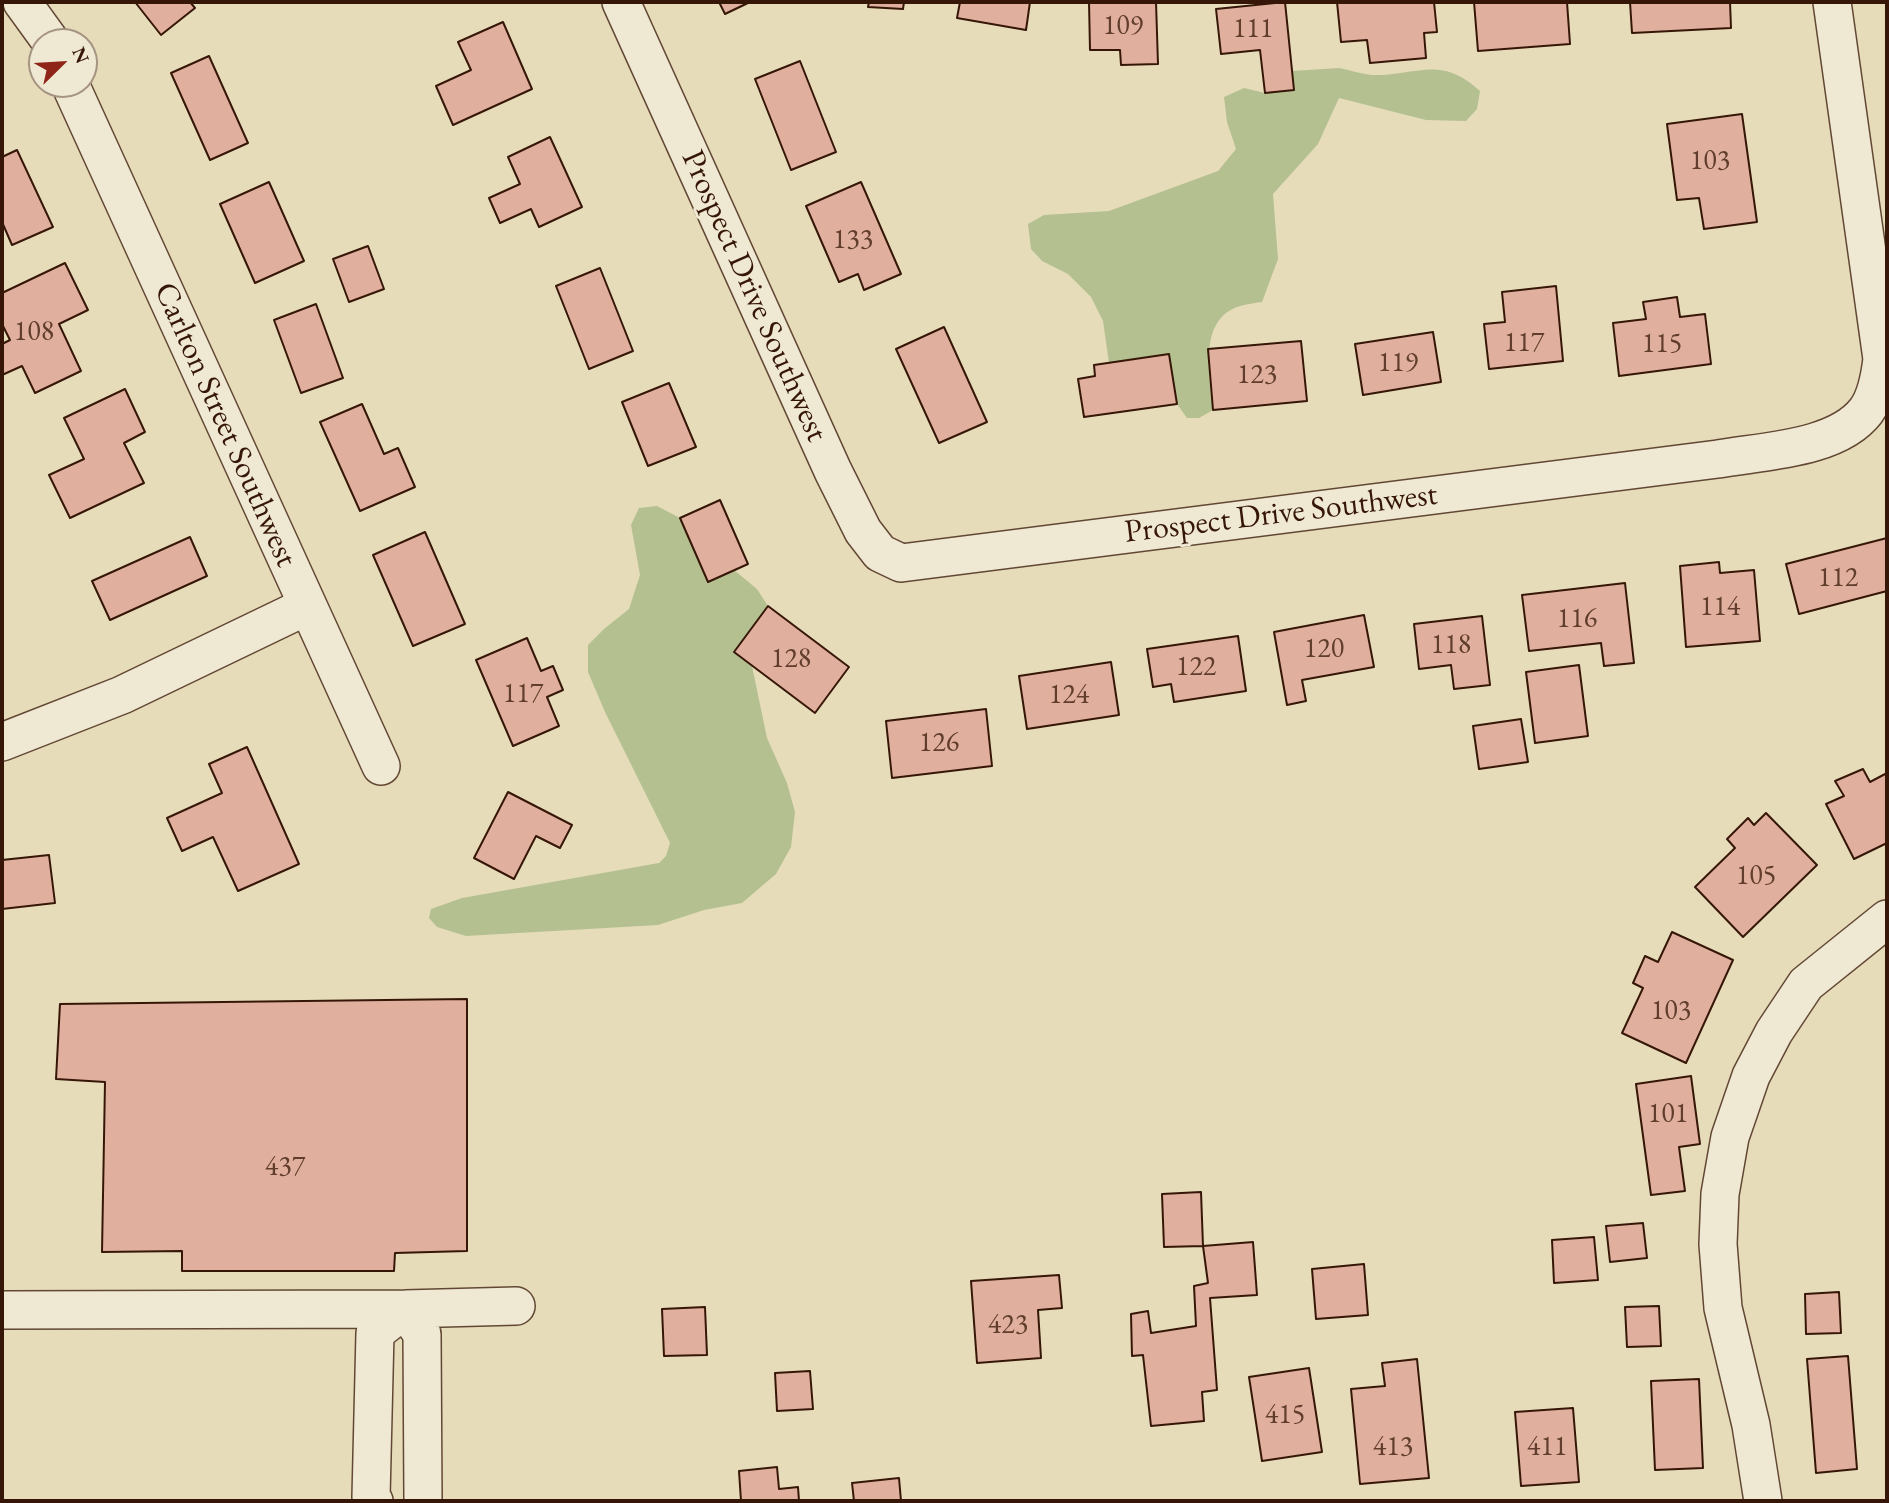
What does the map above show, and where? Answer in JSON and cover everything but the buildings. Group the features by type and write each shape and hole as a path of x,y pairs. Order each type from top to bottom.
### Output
{"street":[{"path":"22,2 41,28"},
{"name":"Prospect Drive Southwest","path":"621,2 863,531 880,553 901,563 1718,459 1823,441 1847,430 1867,410 1879,384 1882,359 1832,2"},
{"name":"Carlton Street Southwest","path":"76,98 381,766"},
{"path":"2,742 122,695 307,606"},
{"path":"1763,1501 1751,1425 1723,1308 1718,1244 1720,1194 1730,1138 1751,1076 1774,1032 1807,984 1887,919"},
{"path":"2,1310 405,1309 516,1306"},
{"path":"374,1501 371,1497 375,1333 405,1309"},
{"path":"405,1309 422,1334 423,1501"}],"green space":[{"path":"1339,68 1372,75 1428,70 1453,73 1480,91 1477,109 1466,121 1426,120 1339,98 1318,144 1273,194 1278,259 1262,302 1240,306 1226,313 1217,323 1209,350 1213,410 1199,418 1187,418 1177,404 1169,354 1109,363 1103,321 1091,297 1068,274 1042,261 1031,249 1028,224 1044,215 1109,211 1218,171 1236,149 1227,122 1224,97 1244,88 1265,93 1293,90 1292,71"},
{"path":"657,506 680,518 708,582 734,570 757,589 768,606 734,652 752,666 767,738 787,783 795,812 791,847 776,874 742,903 704,910 658,925 466,936 437,927 429,918 431,909 462,898 659,863 666,856 670,843 588,672 588,645 629,609 640,575 631,525 639,508"}]}
